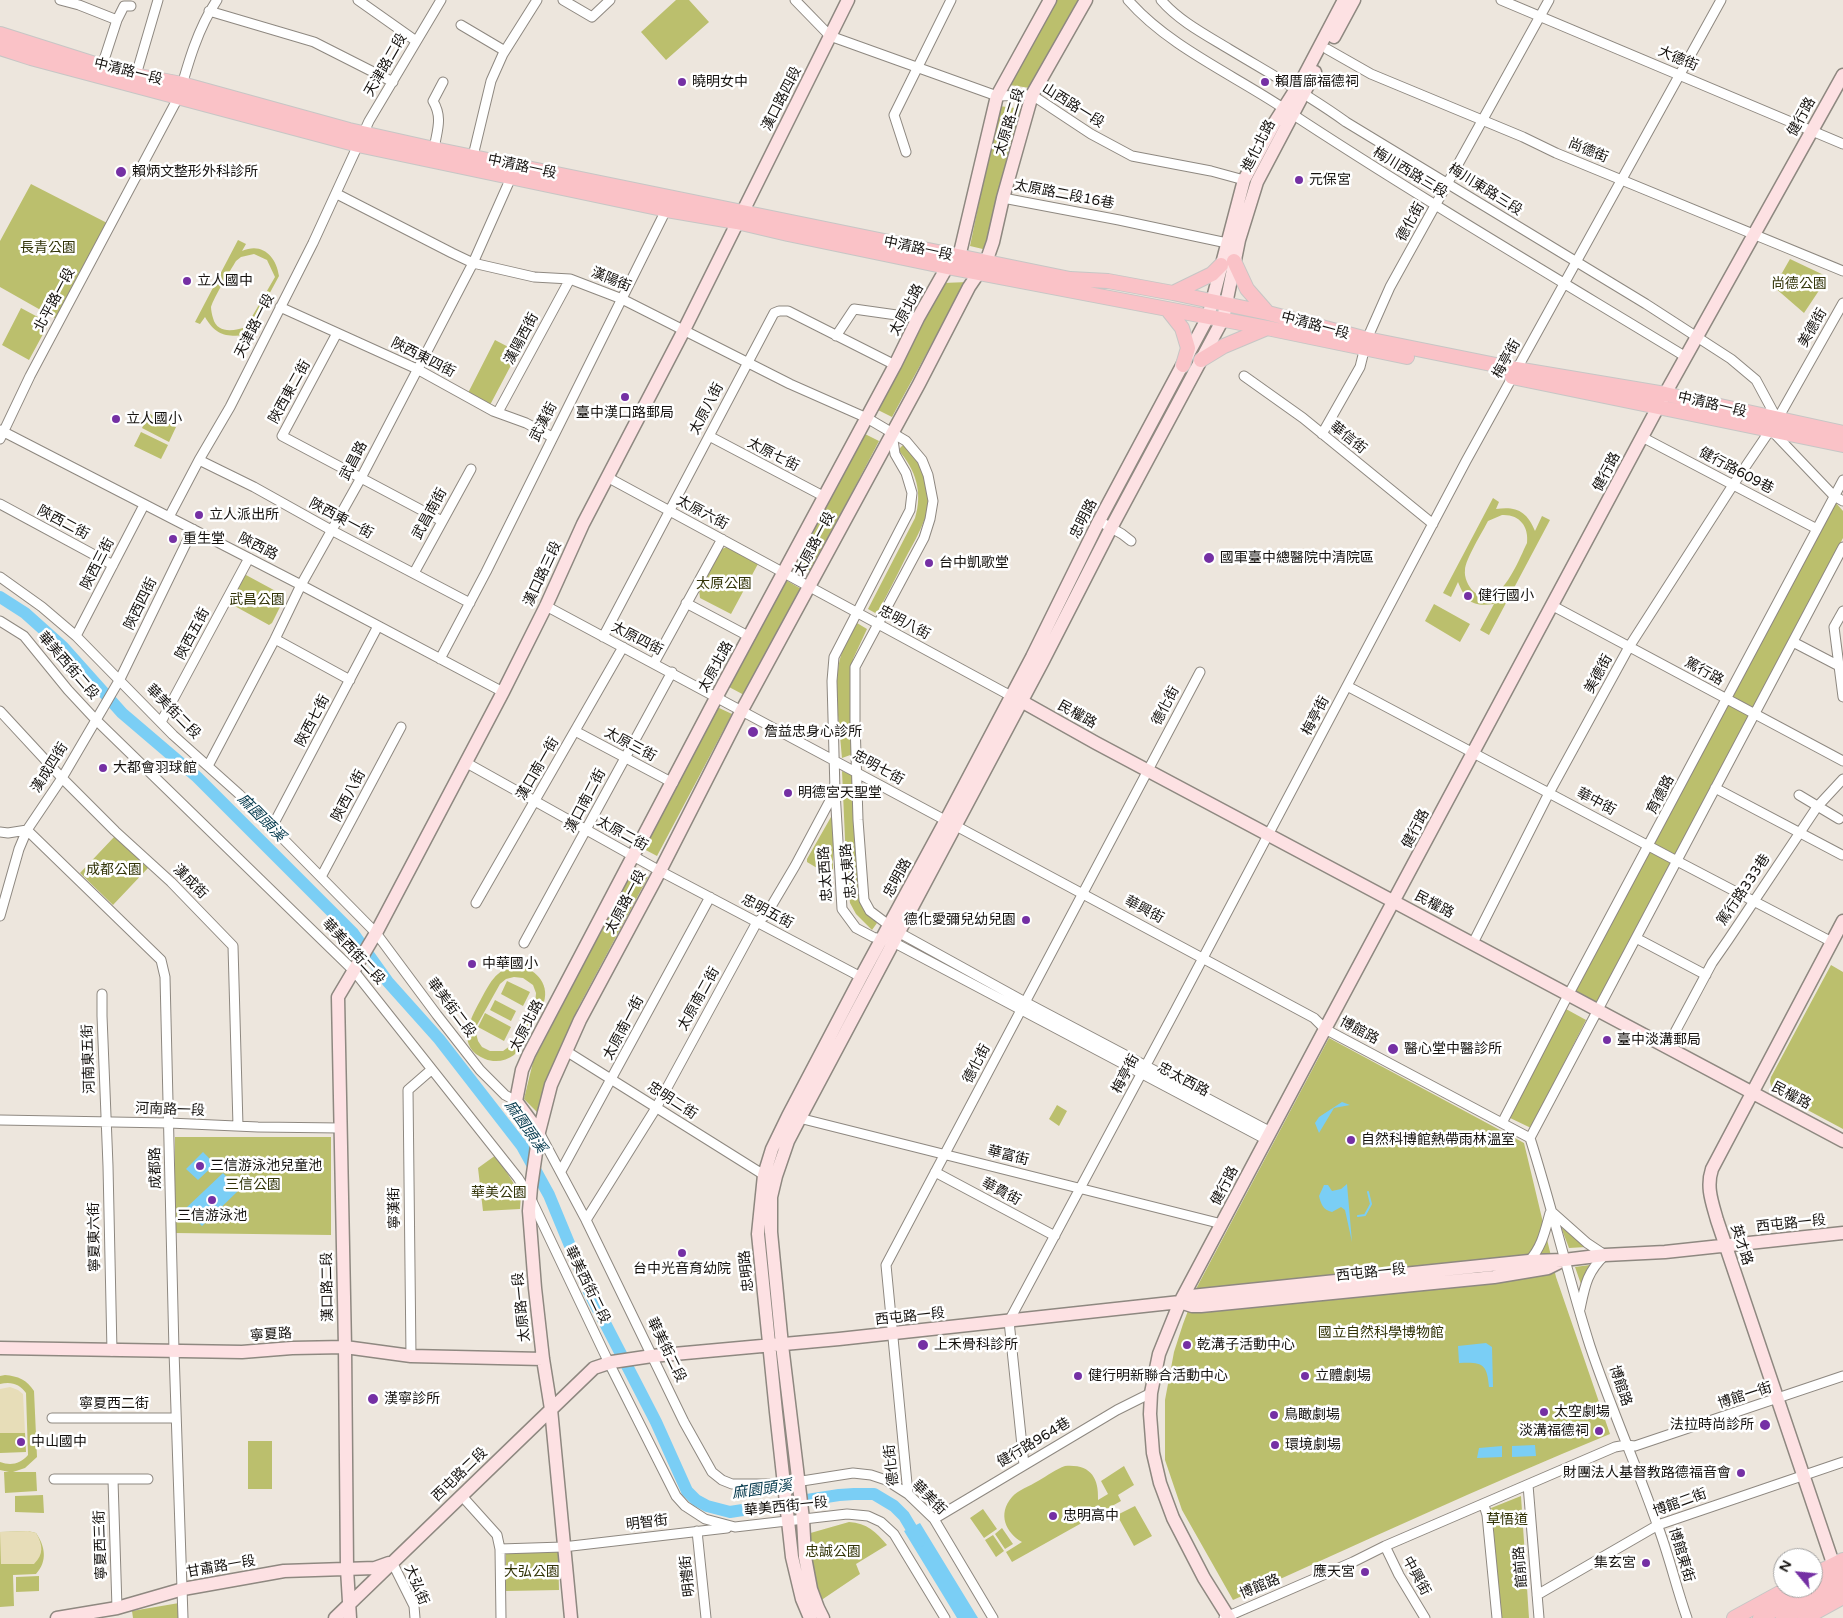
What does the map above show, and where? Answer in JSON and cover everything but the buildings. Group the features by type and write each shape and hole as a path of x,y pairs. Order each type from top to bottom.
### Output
{"main road":[{"name":"中清路一段","path":"0,34 180,90"},
{"name":"中清路一段","path":"0,48 31,58 180,90 361,139 740,217 960,257 983,267 1167,309 1366,344 1514,373 1658,408 1843,433"},
{"name":"中清路一段","path":"361,139 473,156 514,172"},
{"name":"中清路一段","path":"740,217 788,234 948,267 983,267 1070,279 1108,281 1173,293 1268,313 1366,344"},
{"path":"1234,261 1247,289 1268,313"},
{"path":"1173,293 1212,274 1221,265"},
{"path":"1167,309 1182,328 1188,348 1183,365"},
{"path":"1201,360 1224,346 1267,328"},
{"name":"中清路一段","path":"1514,373 1665,394 1843,445"},
{"path":"1823,1576 1841,1579"},
{"path":"1823,1585 1841,1579"},
{"path":"1783,1618 1841,1579"},
{"path":"1804,1618 1841,1579"},
{"path":"1734,1618 1773,1597"},
{"path":"1760,1618 1795,1598"}],"street":[{"path":"60,0 80,3 117,20"},
{"path":"136,75 158,0"},
{"name":"北平路一段","path":"1,433 180,90 194,47 209,11 217,0"},
{"path":"358,0 416,42"},
{"name":"天津路二段","path":"361,139 441,0"},
{"path":"473,156 492,81 505,51 537,0"},
{"path":"563,0 592,17 610,0"},
{"path":"795,0 830,36"},
{"name":"漢口路四段","path":"740,217 848,0"},
{"path":"906,152 894,115 949,4 956,0"},
{"name":"太原路二段","path":"960,257 997,96 1050,0"},
{"name":"太原路二段","path":"983,267 993,242 1003,198 1032,95 1086,0"},
{"name":"梅川西路三段","path":"1128,0 1156,28 1396,182 1686,358"},
{"name":"梅川東路三段","path":"1161,0 1172,11 1207,35 1316,100 1346,122 1731,359 1756,380 1774,425 1834,496 1843,501"},
{"name":"進化北路","path":"1300,92 1344,0"},
{"name":"進化北路","path":"1208,317 1244,180 1327,49 1354,0"},
{"name":"大德街","path":"1501,0 1843,144"},
{"name":"德化街","path":"1322,434 1360,366 1366,344 1390,287 1550,0"},
{"name":"梅亭街","path":"1009,1321 1514,373 1721,0"},
{"path":"102,66 117,20 127,4"},
{"path":"209,11 314,42 393,82"},
{"path":"461,25 505,51"},
{"name":"山西路一段","path":"830,36 997,96 1032,95 1091,134 1132,156 1211,171 1244,180"},
{"name":"尚德街","path":"1327,49 1371,74 1483,120 1556,153 1843,271"},
{"name":"健行路","path":"1227,1617 1178,1528 1162,1489 1153,1453 1151,1420 1151,1393 1159,1354 1180,1302 1473,753 1665,394 1843,75"},
{"path":"434,149 440,117 433,101 443,82"},
{"name":"進化北路","path":"1223,319 1243,224 1257,182 1288,111"},
{"name":"天津路一段","path":"169,517 230,407 337,194 361,139"},
{"name":"武昌路","path":"208,766 275,639 301,584 361,478 473,263 514,172"},
{"name":"漢陽街","path":"337,194 473,263 534,277 570,278 622,299 790,384 867,418"},
{"name":"太原路二段16巷","path":"1003,198 1227,243"},
{"name":"武漢街","path":"440,659 470,603 669,203"},
{"name":"漢口路三段","path":"357,966 503,692 546,606 583,524 740,217"},
{"name":"太原北路","path":"516,1101 522,1070 529,1054 717,696 825,497 918,318 948,267 960,257"},
{"name":"太原路一段","path":"571,1618 551,1409 535,1288 529,1211 539,1132 551,1085 580,1020 660,871 742,710 810,587 891,432 919,384 969,287 983,267"},
{"name":"漢陽西街","path":"498,412 570,278"},
{"name":"美德街","path":"1473,943 1549,793 1629,646 1774,425 1843,303"},
{"name":"陜西東四街","path":"280,307 418,369 493,411 552,437"},
{"path":"836,336 854,309 918,318"},
{"name":"太原八街","path":"603,637 774,313 788,311 895,365"},
{"name":"忠明路","path":"802,1517 758,1234 764,1175 772,1149 794,1117 951,823 1016,698 1099,522 1208,317"},
{"name":"忠明路","path":"1016,698 1083,585 1111,528 1223,319"},
{"name":"陜西東二街","path":"337,333 282,436 442,521"},
{"name":"華信街","path":"1244,376 1303,418 1433,524"},
{"path":"867,418 891,432"},
{"name":"忠太西路","path":"891,432 895,454 906,472 912,493 910,510 834,657 832,681 836,760 835,791 842,909 856,928 890,935 1023,1006"},
{"name":"忠太東路","path":"890,935 870,911 864,900 858,820 855,722 856,667 924,538 930,520 933,501 928,475 922,460 906,441 891,432"},
{"name":"陝西路","path":"1,433 301,584 503,692"},
{"name":"太原七街","path":"709,436 825,497"},
{"name":"健行路609巷","path":"1642,437 1817,528"},
{"name":"陜西東一街","path":"199,460 254,487 330,530 470,603"},
{"name":"武昌南街","path":"414,573 471,469"},
{"name":"太原六街","path":"607,477 784,572"},
{"name":"育德路","path":"1502,1123 1843,480"},
{"name":"陝西二街","path":"0,504 113,565"},
{"name":"陝西三街","path":"76,636 144,504"},
{"path":"1099,522 1131,541"},
{"name":"陝西四街","path":"95,719 120,679 193,529"},
{"path":"654,663 722,539"},
{"path":"1530,1138 1843,547"},
{"name":"陝西五街","path":"162,722 249,558"},
{"name":"忠明八街","path":"784,572 1016,698"},
{"name":"華美街二段","path":"0,577 42,607 76,636 183,745 272,827 376,932 480,1070 505,1095 516,1101 539,1132 561,1171 586,1220 647,1357 712,1472 722,1480 732,1484 784,1487 798,1483"},
{"path":"686,603 750,637"},
{"name":"太原四街","path":"546,606 717,696"},
{"name":"篤行路","path":"1553,606 1843,762"},
{"path":"1842,613 1834,627 1841,667 1843,697"},
{"name":"華美西街二段","path":"0,621 24,636 68,690 95,719 357,966 431,1070 530,1192 610,1362"},
{"name":"陜西七街","path":"272,827 378,626"},
{"path":"275,639 350,680"},
{"path":"1793,642 1841,667"},
{"name":"漢口南一街","path":"476,903 622,647"},
{"name":"漢口南二街","path":"524,943 672,672"},
{"name":"德化街","path":"908,1494 886,1266 1200,672"},
{"name":"華中街","path":"1347,686 1832,942"},
{"name":"忠明七街","path":"717,696 951,823"},
{"name":"民權路","path":"1016,698 1147,770 1843,1141"},
{"name":"漢成街","path":"0,711 62,778 115,831 171,882 233,946 238,1126"},
{"name":"漢成四街","path":"0,916 26,830 62,778 95,719"},
{"name":"陝西八街","path":"321,877 401,727"},
{"name":"太原三街","path":"575,730 673,783"},
{"name":"太原二街","path":"465,762 660,871"},
{"name":"篤行路333巷","path":"1667,1047 1712,963 1817,807 1843,778"},
{"path":"1716,788 1842,855"},
{"name":"太原南二街","path":"586,1220 656,1108 757,922 766,915 795,866 835,791"},
{"path":"1799,795 1840,819"},
{"name":"華興街","path":"951,823 1314,1018 1326,1029"},
{"path":"0,832 8,833 26,830"},
{"name":"成都路","path":"26,830 161,960 165,977 174,1351 184,1618"},
{"name":"忠明五街","path":"660,871 861,977"},
{"name":"太原南一街","path":"561,1171 710,897"},
{"name":"英才路","path":"1841,1579 1803,1475 1709,1195 1712,1169 1843,921"},
{"name":"忠明路","path":"788,1519 784,1487 776,1345 771,1197 794,1117 861,977 890,935"},
{"path":"1636,938 1706,975"},
{"name":"漢口路二段","path":"350,1618 347,1569 338,997 357,966"},
{"name":"河南東五街","path":"102,994 106,1122"},
{"path":"1023,1006 1144,1069"},
{"name":"博館路","path":"1227,1617 1385,1546 1626,1444 1579,1312 1530,1138 1326,1029"},
{"name":"忠明二街","path":"566,1051 764,1175"},
{"name":"忠太西路","path":"1144,1069 1269,1136"},
{"name":"寧漢街","path":"411,1356 408,1090 431,1070"},
{"name":"華富街","path":"794,1117 1222,1224"},
{"name":"河南路一段","path":"0,1120 340,1128"},
{"name":"寧夏東六街","path":"106,1122 112,1351"},
{"name":"華貴街","path":"935,1172 1055,1236"},
{"path":"1529,1261 1544,1239 1550,1211 1587,1243 1605,1255 1589,1274 1579,1312"},
{"name":"西屯路一段","path":"610,1362 893,1334 1180,1302 1191,1296 1529,1261 1665,1252 1843,1233"},
{"name":"西屯路一段","path":"1180,1302 1192,1306 1201,1306 1494,1277 1548,1268 1564,1260"},
{"path":"1009,1321 1024,1465"},
{"name":"寧夏路","path":"0,1348 242,1352 292,1348 345,1347 411,1356 543,1358"},
{"name":"西屯路二段","path":"335,1618 594,1368 610,1362"},
{"name":"華美西街一段","path":"610,1362 676,1496 685,1506 705,1519 734,1527 802,1517 857,1514 882,1522 894,1534 944,1618"},
{"name":"博館一街","path":"1626,1444 1635,1446 1843,1376"},
{"name":"健行路964巷","path":"934,1519 1117,1410 1151,1393"},
{"name":"寧夏西二街","path":"52,1418 176,1418"},
{"name":"博館東街","path":"1626,1444 1658,1525 1674,1582 1687,1618"},
{"name":"博館二街","path":"1537,1595 1658,1525 1843,1462"},
{"name":"華美街","path":"798,1483 853,1473 871,1475 886,1480 908,1494 934,1519 993,1618"},
{"path":"54,1479 148,1479"},
{"name":"寧夏西三街","path":"113,1480 117,1608"},
{"name":"館前路","path":"1528,1484 1539,1618"},
{"path":"461,1495 497,1534 500,1549 501,1618"},
{"name":"館前路","path":"1484,1505 1487,1515 1497,1618"},
{"path":"802,1517 808,1573 814,1599 823,1618"},
{"path":"788,1519 792,1557 802,1598 810,1618"},
{"name":"明智街","path":"500,1549 564,1547 734,1527"},
{"name":"明禮街","path":"697,1531 706,1618"},
{"name":"中興街","path":"1385,1546 1399,1575 1425,1618"},
{"name":"甘肅路一段","path":"58,1618 117,1608 183,1589 284,1571 375,1568 392,1562"},
{"name":"大弘街","path":"392,1562 414,1606 415,1618"}],"green space":[{"path":"676,0 689,0 709,22 666,60 641,32"},
{"path":"1057,0 1079,0 1030,88 1010,85"},
{"path":"999,106 1023,109 987,250 970,246"},
{"name":"長青公園","path":"31,184 111,225 60,321 0,287 0,241"},
{"path":"238,240 246,244 242,251 256,248 271,257 275,262 279,276 247,335 234,336 218,332 205,317 200,324 195,322","holes":["254,254 267,260 275,277 246,327 236,330 226,330 218,327 213,318 211,307 236,261 241,257"]},
{"name":"尚德公園","path":"1790,259 1828,277 1804,313 1774,287"},
{"path":"968,282 960,292 892,417 878,410 943,283"},
{"path":"21,308 49,323 29,360 2,345"},
{"path":"495,340 518,352 490,405 468,393"},
{"path":"150,414 176,427 169,442 142,428"},
{"path":"141,432 168,445 161,459 134,446"},
{"path":"865,434 879,441 811,571 795,563"},
{"path":"903,445 916,460 925,478 929,498 928,508 918,534 877,614 868,609 915,518 917,509 918,491 916,482 909,465 898,450"},
{"path":"1493,498 1499,502 1496,509 1509,508 1520,511 1532,524 1535,531 1542,516 1550,520 1489,635 1480,630 1494,604 1481,605 1471,602 1467,599 1458,582 1451,597 1443,593","holes":["1502,515 1508,515 1522,522 1526,531 1527,543 1513,572 1499,591 1491,596 1482,597 1473,591 1468,584 1465,576 1466,565 1488,521"]},
{"path":"1836,503 1843,511 1843,538 1754,711 1730,698"},
{"name":"太原公園","path":"729,546 759,562 731,614 700,598 699,590 722,549"},
{"name":"武昌公園","path":"246,575 283,595 284,599 272,623 269,625 231,604 231,600 243,576"},
{"path":"784,579 803,590 746,696 729,687"},
{"path":"1434,604 1470,624 1460,642 1425,621"},
{"path":"857,623 867,629 853,659 850,685 853,754 842,758 838,719 838,667 842,651"},
{"path":"1728,704 1751,716 1677,856 1653,844"},
{"path":"717,707 732,714 657,856 642,848"},
{"path":"842,771 853,776 859,899 877,923 872,930 856,914 850,903"},
{"path":"831,817 833,817 833,872 827,874 807,862 807,859"},
{"name":"成都公園","path":"115,836 148,868 113,905 80,873"},
{"path":"1650,849 1674,862 1598,1006 1574,993"},
{"path":"633,869 648,877 578,1008 556,1060 538,1113 524,1099 533,1062"},
{"path":"1831,965 1843,972 1843,1129 1772,1091 1770,1081"},
{"path":"523,967 539,977 545,988 544,1002 540,1013 514,1055 508,1059 493,1061 476,1054 470,1048 468,1041 469,1025 490,984 498,974 509,968","holes":["514,977 523,978 533,985 536,993 535,1005 510,1046 503,1051 490,1051 482,1047 476,1033 477,1025 500,984 506,979"]},
{"path":"507,981 530,992 523,1006 501,994"},
{"path":"495,1000 516,1011 511,1021 490,1010"},
{"path":"1566,1009 1586,1020 1531,1128 1508,1117"},
{"path":"485,1013 511,1027 504,1041 478,1027"},
{"name":"國立自然科學博物館","path":"1329,1038 1524,1143 1556,1277 1610,1434 1233,1600 1182,1510 1165,1460 1165,1400 1174,1352 1197,1287"},
{"path":"1057,1105 1067,1111 1059,1126 1049,1119"},
{"name":"三信公園","path":"175,1137 331,1137 331,1235 175,1233"},
{"name":"華美公園","path":"496,1155 521,1195 520,1209 483,1211 478,1168"},
{"path":"1561,1227 1586,1247 1569,1248"},
{"path":"1590,1265 1586,1271 1582,1287 1575,1267"},
{"path":"5,1375 22,1379 34,1391 37,1457 25,1468 13,1472 36,1472 37,1491 5,1493 4,1472 9,1472 0,1470 0,1462 15,1463 28,1455 26,1393 15,1384 0,1384 0,1376"},
{"path":"0,1433 25,1433 26,1452 0,1453"},
{"path":"248,1441 272,1441 272,1489 248,1489"},
{"path":"1065,1466 1081,1467 1091,1474 1097,1485 1098,1500 1108,1494 1101,1481 1124,1466 1134,1485 1118,1495 1121,1501 1012,1562 1006,1552 1022,1542 1012,1534 1005,1523 1004,1516 1007,1503 1017,1492"},
{"path":"43,1495 44,1513 15,1512 15,1496"},
{"name":"草悟道","path":"1521,1496 1529,1618 1500,1618 1491,1508"},
{"path":"1135,1506 1152,1536 1134,1546 1117,1515"},
{"path":"983,1509 997,1529 984,1538 970,1518"},
{"name":"忠誠公園","path":"849,1522 861,1524 871,1529 887,1545 856,1564 860,1574 820,1601 816,1592 807,1534"},
{"path":"1002,1528 1013,1544 1005,1549 995,1534"},
{"path":"28,1531 36,1533 43,1548 44,1559 36,1574 13,1575 14,1606 0,1607 0,1532"},
{"path":"993,1535 1004,1551 996,1557 985,1540"},
{"name":"大弘公園","path":"558,1552 559,1590 506,1591 506,1553"},
{"path":"39,1576 39,1591 16,1592 16,1577"},
{"path":"179,1603 179,1618 133,1618 132,1611"}],"sand":[{"path":"10,1387 23,1394 25,1433 0,1433 0,1389"},
{"path":"28,1531 36,1533 40,1542 40,1557 34,1564 1,1564 0,1532"}],"water":[{"path":"1342,1102 1350,1105 1334,1108 1319,1133 1315,1123 1319,1117"},
{"name":"三信游泳池兒童池","path":"203,1152 215,1164 198,1180 186,1169"},
{"name":"三信游泳池","path":"223,1173 239,1190 202,1226 185,1209"},
{"path":"1347,1184 1352,1242 1345,1210 1341,1207 1332,1212 1326,1210 1319,1196 1324,1185 1328,1185 1332,1191 1341,1189"},
{"path":"1486,1343 1492,1347 1493,1387 1489,1387 1487,1373 1482,1366 1473,1363 1459,1363 1458,1346"},
{"path":"1535,1445 1536,1456 1512,1457 1512,1446"},
{"path":"1502,1446 1502,1457 1477,1458 1479,1448"},
{"path":"920,1523 978,1618 957,1618 904,1531"}],"waterway":[{"name":"麻園頭溪","path":"0,597 25,613 63,647 122,713 197,777 353,933 388,982 439,1039 522,1146 549,1195 590,1294 656,1422 687,1491 696,1500 707,1506 730,1512 839,1495 874,1494 894,1506 904,1516 919,1541"},
{"path":"1358,1216 1365,1215 1371,1204 1368,1192"}],"place":[{"name":"曉明女中","path":"682,82"},
{"name":"賴厝廍福德祠","path":"1265,82"},
{"name":"賴炳文整形外科診所","path":"121,172"},
{"name":"元保宮","path":"1299,180"},
{"name":"立人國中","path":"187,281"},
{"name":"臺中漢口路郵局","path":"625,397"},
{"name":"立人國小","path":"116,419"},
{"name":"立人派出所","path":"199,515"},
{"name":"重生堂","path":"173,539"},
{"name":"國軍臺中總醫院中清院區","path":"1209,558"},
{"name":"台中凱歌堂","path":"929,563"},
{"name":"健行國小","path":"1468,596"},
{"name":"詹益忠身心診所","path":"753,732"},
{"name":"大都會羽球館","path":"103,768"},
{"name":"明德宮天聖堂","path":"788,793"},
{"name":"德化愛彌兒幼兒園","path":"1026,920"},
{"name":"中華國小","path":"472,964"},
{"name":"臺中淡溝郵局","path":"1607,1040"},
{"name":"醫心堂中醫診所","path":"1393,1049"},
{"name":"自然科博館熱帶雨林溫室","path":"1351,1140"},
{"name":"三信游泳池兒童池","path":"200,1166"},
{"name":"三信游泳池","path":"212,1200"},
{"name":"台中光音育幼院","path":"682,1253"},
{"name":"上禾骨科診所","path":"923,1345"},
{"name":"乾溝子活動中心","path":"1187,1345"},
{"name":"健行明新聯合活動中心","path":"1078,1376"},
{"name":"立體劇場","path":"1305,1376"},
{"name":"漢寧診所","path":"373,1399"},
{"name":"太空劇場","path":"1544,1412"},
{"name":"鳥瞰劇場","path":"1274,1415"},
{"name":"法拉時尚診所","path":"1765,1425"},
{"name":"淡溝福德祠","path":"1599,1431"},
{"name":"中山國中","path":"21,1442"},
{"name":"環境劇場","path":"1275,1445"},
{"name":"財團法人基督教路德福音會","path":"1741,1473"},
{"name":"忠明高中","path":"1053,1516"},
{"name":"集玄宮","path":"1646,1563"},
{"name":"應天宮","path":"1365,1572"}]}
